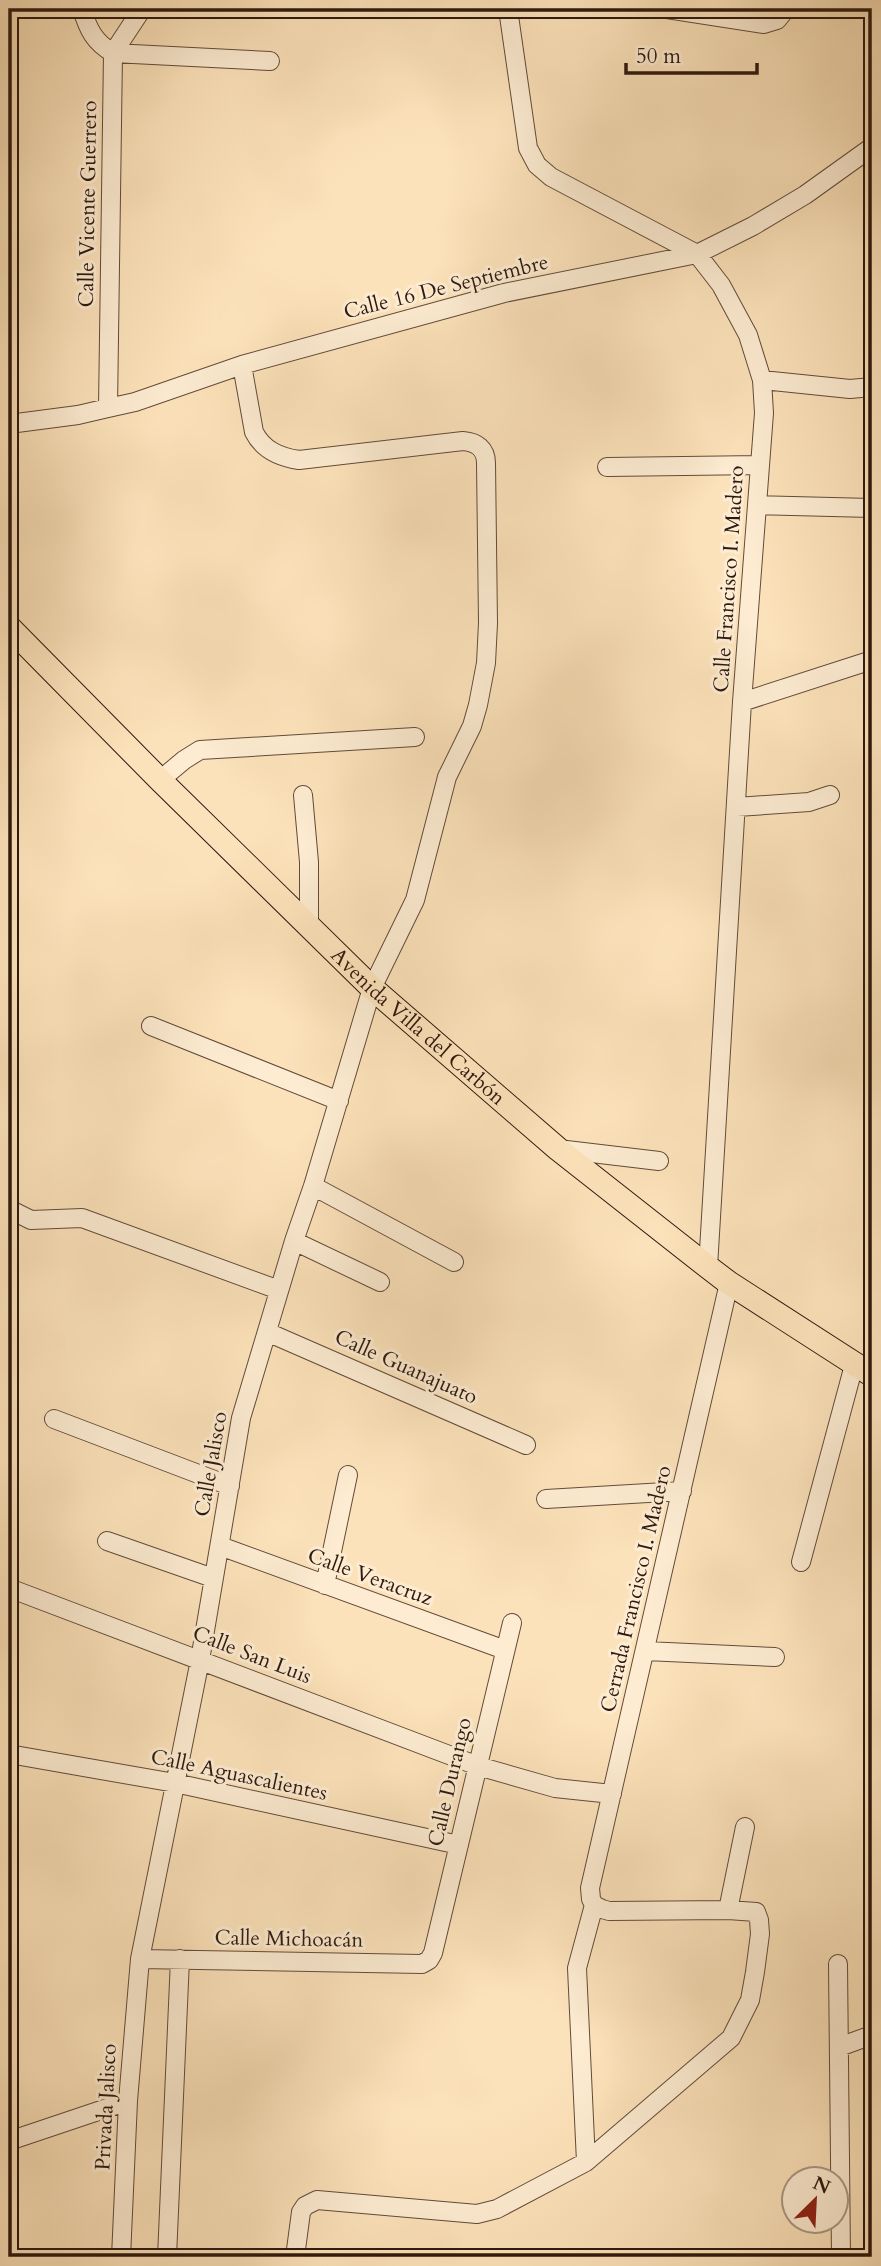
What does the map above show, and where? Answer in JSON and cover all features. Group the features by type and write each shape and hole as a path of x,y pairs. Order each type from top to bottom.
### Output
{"main road":[{"name":"Avenida Villa del Carbón","path":"9,627 372,988 558,1149 708,1267 863,1370"}],"street":[{"path":"82,9 88,30 99,45 113,53 270,61"},
{"path":"113,53 142,9"},
{"name":"Calle Francisco I. Madero","path":"508,9 528,148 537,164 551,177 697,254 721,285 740,320 754,349 762,380 764,413 708,1267"},
{"path":"667,9 764,24 777,20 786,9"},
{"name":"Calle Vicente Guerrero","path":"108,408 113,53"},
{"name":"Calle 16 De Septiembre","path":"9,424 78,415 135,402 242,365 504,293 697,254 753,226 805,195 872,147"},
{"name":"Calle Jalisco","path":"139,1959 200,1660 241,1418 372,988 415,900 447,778 472,726 486,663 486,457 481,448 463,441 299,460 276,455 259,441 254,432 242,365"},
{"path":"762,380 850,389 872,387"},
{"path":"607,467 760,464"},
{"path":"757,505 872,508"},
{"path":"743,702 872,660"},
{"path":"160,780 200,750 415,737"},
{"path":"303,795 309,862 309,925"},
{"path":"737,807 809,802 830,796"},
{"path":"151,1026 339,1101"},
{"path":"558,1149 659,1161"},
{"path":"313,1186 454,1262"},
{"path":"9,1209 31,1220 82,1218 279,1290"},
{"path":"293,1241 380,1282"},
{"name":"Cerrada Francisco I. Madero","path":"586,2162 577,1968 594,1905 590,1888 729,1283"},
{"name":"Calle Guanajuato","path":"267,1332 526,1445"},
{"path":"801,1562 863,1370"},
{"path":"54,1419 230,1486"},
{"path":"325,1585 348,1475"},
{"path":"546,1499 682,1491"},
{"path":"107,1541 213,1578"},
{"name":"Calle Veracruz","path":"220,1546 505,1650"},
{"name":"Calle San Luis","path":"9,1588 478,1766 555,1788 612,1794"},
{"name":"Calle Durango","path":"433,1953 512,1623"},
{"path":"646,1651 775,1657"},
{"name":"Calle Aguascalientes","path":"9,1754 174,1783 459,1846"},
{"path":"728,1910 745,1827"},
{"path":"295,2257 301,2212 304,2206 317,2200 477,2214 497,2209 586,2162 731,2038 750,2000 760,1934 758,1914 753,1911 728,1910 609,1911 594,1905"},
{"name":"Calle Michoacán","path":"139,1959 422,1964 429,1960 433,1953"},
{"name":"Privada Jalisco","path":"121,2257 128,2101 139,1959"},
{"path":"167,2257 180,1959"},
{"path":"838,1964 841,2257"},
{"path":"839,2048 872,2035"},
{"path":"9,2141 128,2101"}]}
